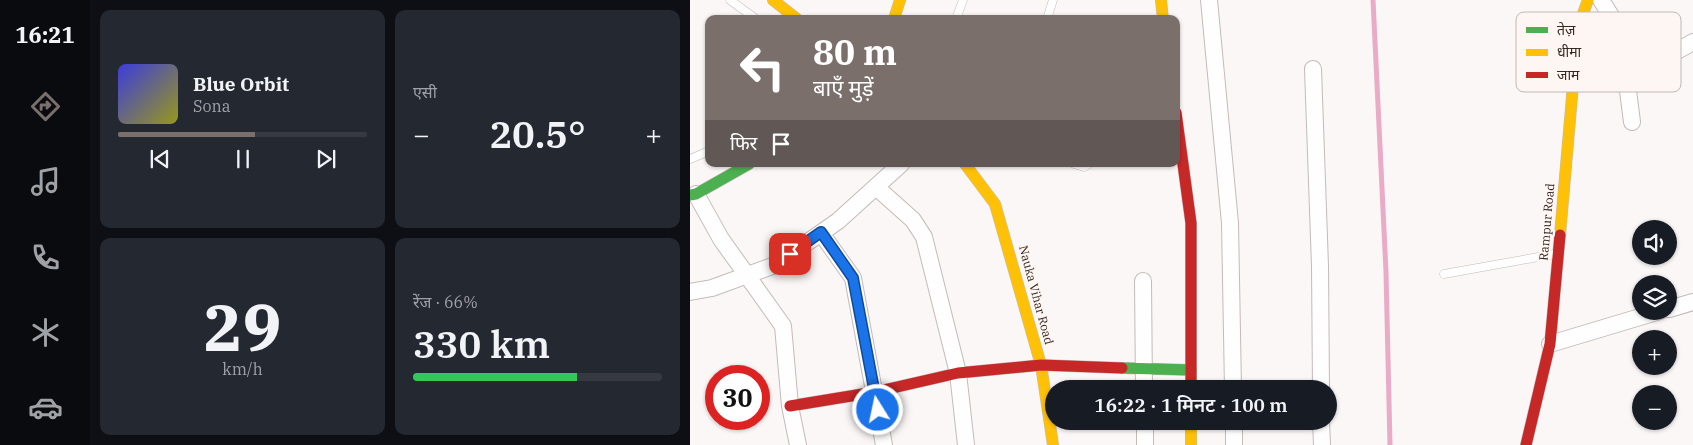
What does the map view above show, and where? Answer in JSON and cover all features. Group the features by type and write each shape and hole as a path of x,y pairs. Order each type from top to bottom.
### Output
{"street":[{"path":"773,0 792,15"},
{"path":"895,15 900,0"},
{"path":"1161,0 1163,15"},
{"path":"1209,0 1230,223 1233,380"},
{"name":"Rampur Road","path":"1584,12 1588,0"},
{"path":"1601,0 1609,12"},
{"path":"1681,49 1693,42"},
{"path":"1313,69 1320,266 1321,380"},
{"name":"Rampur Road","path":"1526,445 1550,344 1572,92"},
{"path":"1628,92 1632,122"},
{"path":"1180,142 1191,223 1191,380"},
{"path":"744,167 693,195 746,276 783,326 790,406 798,445"},
{"path":"690,292 712,288 775,265 838,221 898,167"},
{"name":"Nauka Vihar Road","path":"967,167 995,204 1041,365 1053,445"},
{"path":"876,187 913,220 924,237 958,373 966,445"},
{"path":"821,232 853,278 884,445"},
{"path":"1142,281 1144,380"},
{"path":"1677,307 1693,302"},
{"path":"1550,344 1632,319"},
{"path":"790,406 875,392 958,373 1041,365 1191,370"},
{"path":"1144,430 1145,445"},
{"path":"1191,430 1191,445"},
{"path":"1234,430 1234,445"},
{"path":"1321,430 1322,445"}],"lane":[{"path":"730,0 751,15"},
{"path":"957,15 963,0"},
{"path":"1048,15 1053,0"},
{"path":"690,159 705,153"},
{"path":"1444,274 1558,253"}],"waterway":[{"path":"1373,0 1386,272 1390,445"}],"traffic: fast":[{"path":"690,195 696,194 744,167"},
{"path":"1122,368 1191,370"}],"traffic: slow":[{"path":"773,0 792,15"},
{"path":"895,15 900,0"},
{"path":"1161,0 1163,15"},
{"path":"1584,12 1588,0"},
{"path":"1560,235 1572,92"},
{"path":"967,167 995,204 1041,365 1053,445"},
{"path":"1191,430 1191,445"}],"traffic: jam":[{"path":"1180,142 1191,223 1191,380"},
{"path":"1526,445 1550,344 1560,235"},
{"path":"790,406 875,392 958,373 1041,365 1122,368"}],"route":[{"path":"790,254 821,232 853,278 878,410"}]}
